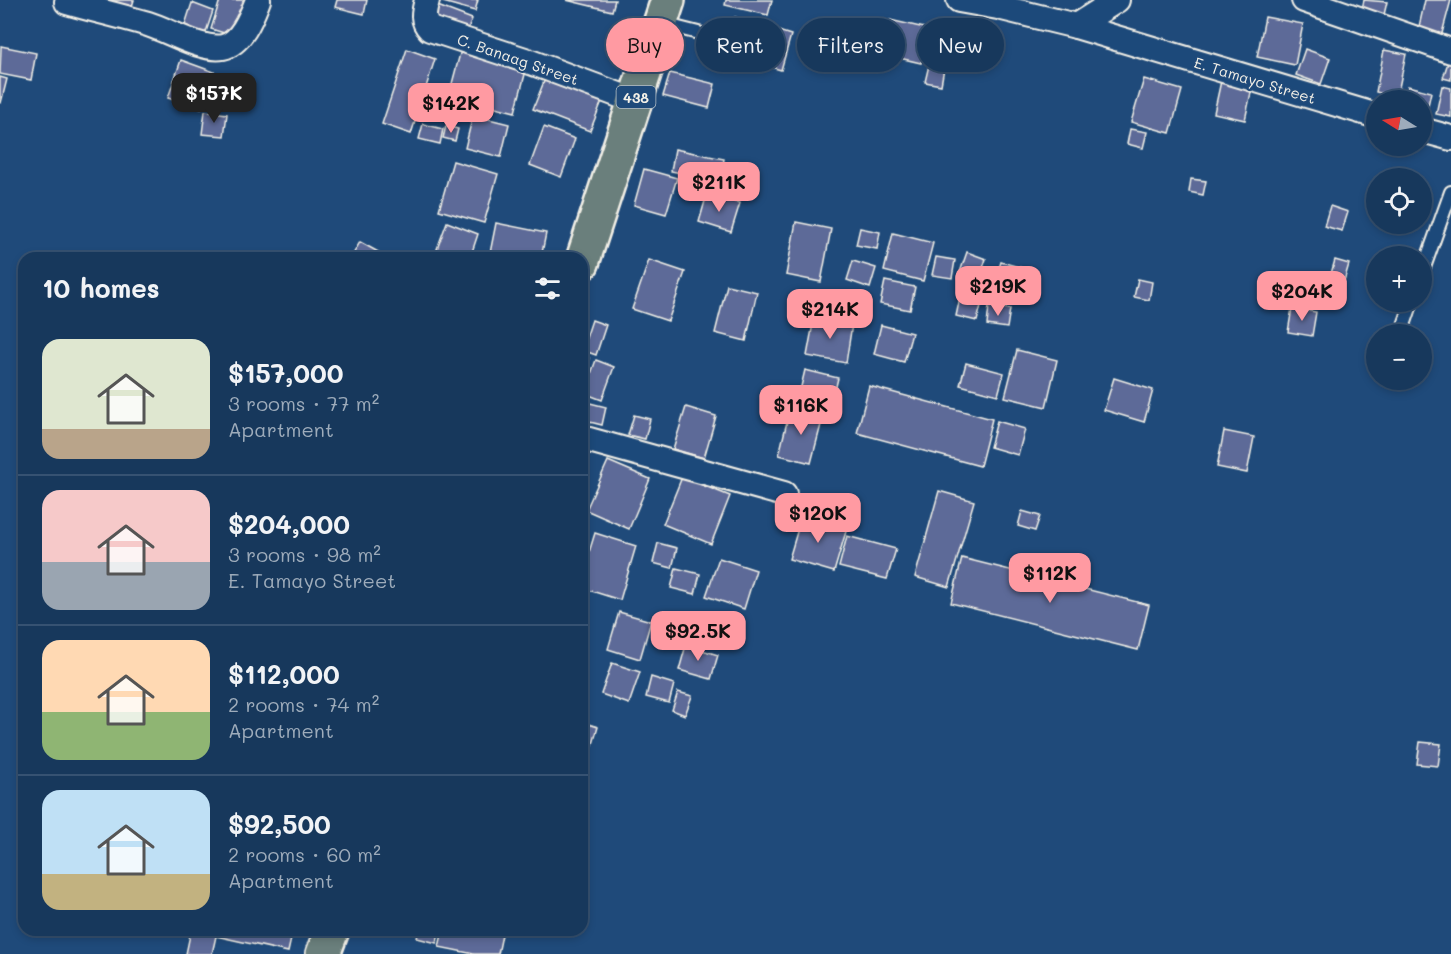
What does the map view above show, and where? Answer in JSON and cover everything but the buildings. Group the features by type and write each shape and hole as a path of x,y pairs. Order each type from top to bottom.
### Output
{"main road":[{"name":"438","path":"586,252 664,12"},
{"path":"323,954 330,936"}],"street":[{"path":"67,2 150,24 199,44 224,47 237,38 249,24 258,0"},
{"name":"C. Banaag Street","path":"427,0 424,23 430,29 525,60 635,101"},
{"name":"E. Tamayo Street","path":"959,0 1076,26 1366,113"},
{"path":"1076,26 1117,0"},
{"path":"1304,0 1451,51"},
{"path":"1432,133 1451,138"},
{"path":"588,440 784,494"}],"lane":[{"path":"664,12 696,28"},
{"path":"1432,246 1451,192"}]}
